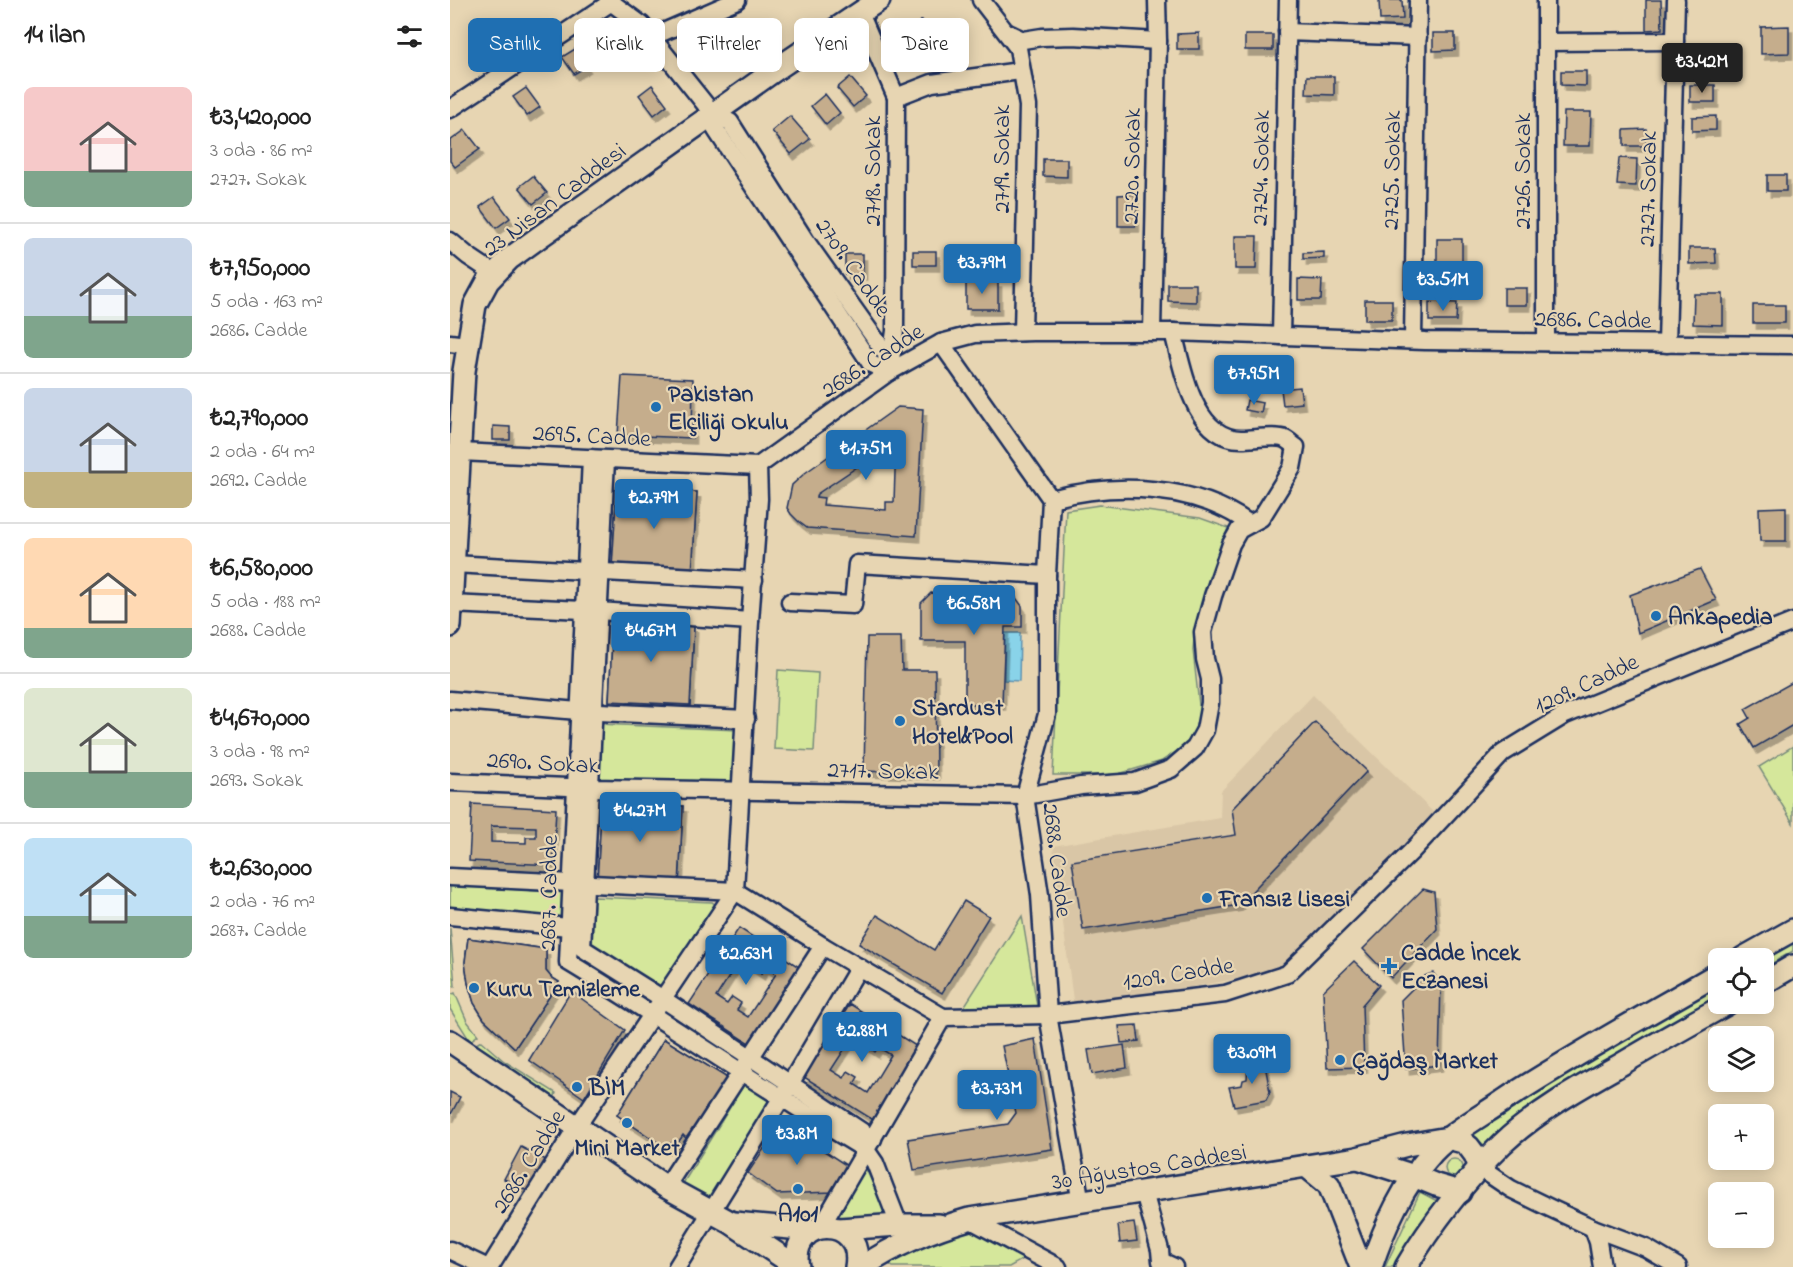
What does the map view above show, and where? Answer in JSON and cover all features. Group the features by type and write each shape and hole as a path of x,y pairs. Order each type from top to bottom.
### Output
{"main road":[{"name":"23 Nisan Caddesi","path":"450,626 459,344 488,281 509,259 538,238 879,0"},
{"path":"1761,948 1793,930"},
{"path":"1774,976 1793,966"},
{"path":"1371,1267 1385,1226 1414,1176 1430,1155 1448,1138 1550,1070 1708,979"},
{"path":"1406,1267 1422,1240 1502,1144 1552,1105 1588,1082 1709,1014"},
{"path":"452,1040 576,1128 666,1187 730,1222 798,1267"},
{"path":"1448,1138 1463,1142 1469,1147 1480,1168"},
{"name":"30 Ağustos Caddesi","path":"959,1222 1357,1158 1407,1145 1448,1138"},
{"name":"30 Ağustos Caddesi","path":"1357,1158 1460,1192"},
{"path":"1306,1166 1329,1185 1361,1267"},
{"path":"730,1222 824,1229 959,1222"},
{"path":"798,1267 797,1250 800,1242 824,1229 847,1234 869,1265 959,1222"}],"street":[{"path":"665,31 737,0"},
{"name":"2719. Sokak","path":"981,0 1018,48 1020,71 1024,78 1028,106 1023,332"},
{"name":"2720. Sokak","path":"1152,332 1157,0"},
{"name":"2724. Sokak","path":"1281,336 1287,0"},
{"name":"2725. Sokak","path":"1413,340 1418,0"},
{"name":"2726. Sokak","path":"1546,0 1546,342"},
{"name":"2727. Sokak","path":"1667,344 1676,0"},
{"path":"450,109 609,1"},
{"name":"2709. Cadde","path":"609,1 632,18"},
{"name":"2718. Sokak","path":"860,13 896,97 895,331 890,372"},
{"path":"1008,33 1023,40 1073,36 1158,41"},
{"path":"1287,33 1418,37"},
{"path":"1546,42 1675,42"},
{"name":"2709. Cadde","path":"665,53 713,114 730,122 805,240 885,354 890,372"},
{"path":"896,97 932,83 1020,71"},
{"path":"450,241 495,274"},
{"name":"2686. Cadde","path":"758,466 890,372 940,343 975,334 1173,332 1413,340 1793,345"},
{"name":"2717. Sokak","path":"741,792 1025,796 1081,786 1135,782 1171,769 1195,748 1205,730 1210,703 1210,680 1205,659 1203,632 1231,544 1239,530 1262,518 1293,468 1296,447 1284,438 1232,440 1212,429 1199,413 1190,392 1173,332"},
{"path":"940,343 1051,500 1075,493 1117,488 1160,490 1233,512 1250,524"},
{"name":"2695. Cadde","path":"456,466 598,459 758,466"},
{"name":"2687. Cadde","path":"598,459 594,572 600,612 595,712 583,788 577,883 569,927 568,962 652,1013 780,1099 871,1151"},
{"path":"735,891 759,499 758,466"},
{"name":"2688. Cadde","path":"1051,500 1047,575 1047,714 1025,796 1040,895 1048,1015 1081,1203"},
{"path":"453,564 754,580"},
{"path":"790,602 854,605 857,564 1047,575"},
{"name":"2687. Cadde","path":"583,788 578,711 583,610 594,572"},
{"path":"450,604 750,621"},
{"name":"1209. Cadde","path":"943,1017 1048,1015 1225,994 1287,974 1411,852 1503,753 1565,715 1793,622"},
{"path":"450,700 578,711 746,719"},
{"name":"2690. Sokak","path":"450,782 741,792"},
{"path":"450,877 735,891 943,1017 871,1151 824,1229"},
{"name":"2687. Cadde","path":"577,883 582,948 790,1084 871,1151"},
{"name":"2686. Cadde","path":"488,1267 576,1128 735,891"},
{"path":"450,916 569,927"},
{"path":"666,1187 823,946"},
{"path":"677,1267 859,967"},
{"path":"871,1151 898,1225"},
{"path":"1480,1168 1510,1189 1593,1228 1638,1244 1678,1267"},
{"path":"1144,1192 1165,1265"},
{"path":"959,1222 1058,1267"},
{"path":"1593,1228 1602,1267"},
{"path":"450,1250 488,1267"}],"shaded area":[{"name":"Fransız Lisesi","path":"1313,695 1435,814 1303,950 1275,972 1074,1008 1053,846 1220,818 1221,791"}],"green space":[{"path":"1100,505 1200,518 1228,528 1195,629 1193,650 1200,714 1191,742 1162,761 1115,775 1053,775 1066,510"},
{"path":"778,670 818,673 814,751 774,749"},
{"path":"598,724 738,730 735,789 596,783"},
{"path":"1793,746 1793,823 1759,767"},
{"path":"450,885 566,893 561,920 450,912"},
{"path":"594,897 712,902 717,906 662,993 592,950"},
{"path":"1022,916 1038,1012 962,1010"},
{"path":"450,928 455,986 450,987"},
{"path":"1793,941 1793,951 1774,962 1774,952"},
{"path":"1708,990 1708,1001 1543,1097 1520,1114 1485,1146 1472,1134 1556,1079"},
{"path":"455,993 467,1021 478,1035 470,1041 450,1009 450,995"},
{"path":"481,1041 504,1061 556,1093 553,1101 473,1046"},
{"path":"745,1083 775,1101 712,1202 682,1185"},
{"path":"1454,1159 1460,1162 1463,1168 1460,1174 1454,1177 1448,1174 1445,1168 1448,1162"},
{"path":"865,1167 889,1218 827,1224"},
{"path":"1420,1192 1439,1202 1415,1232 1396,1267 1385,1267"},
{"path":"976,1227 1027,1257 1009,1267 893,1267 881,1258"}],"water":[{"path":"1005,633 1020,633 1019,681 1004,680"}],"building":[{"path":"1379,0 1402,0 1403,19 1380,20"},
{"path":"1646,0 1661,0 1662,29 1646,30"},
{"path":"1789,26 1789,53 1761,54 1761,27"},
{"path":"1199,33 1199,49 1177,49 1177,34"},
{"path":"1433,33 1455,33 1455,50 1433,51"},
{"path":"1245,35 1273,35 1273,50 1245,50"},
{"path":"574,50 574,72 577,72 574,74 562,57"},
{"path":"1561,71 1586,71 1586,86 1561,85"},
{"path":"1307,76 1334,76 1334,95 1306,94"},
{"path":"850,77 866,96 853,107 837,88"},
{"path":"652,85 667,105 654,115 639,95"},
{"path":"1690,85 1715,85 1715,102 1690,102"},
{"path":"526,88 540,107 527,116 513,97"},
{"path":"825,94 840,113 826,125 811,106"},
{"path":"1564,112 1591,112 1590,146 1563,146"},
{"path":"790,116 810,139 791,154 772,131"},
{"path":"1716,116 1716,130 1692,131 1692,117"},
{"path":"1646,129 1646,146 1624,146 1624,130"},
{"path":"465,130 480,149 455,167 450,161 450,141"},
{"path":"1619,158 1637,159 1636,186 1617,185"},
{"path":"1043,159 1067,159 1067,177 1043,176"},
{"path":"1767,175 1786,175 1786,191 1767,191"},
{"path":"533,176 547,193 533,204 519,187"},
{"path":"1135,194 1136,226 1118,226 1118,195"},
{"path":"494,197 510,218 496,228 480,207"},
{"path":"1235,236 1257,236 1256,269 1235,269"},
{"path":"1437,239 1462,239 1462,270 1437,270"},
{"path":"1689,248 1715,248 1716,263 1689,264"},
{"path":"913,251 936,251 936,265 913,265"},
{"path":"1324,252 1324,258 1303,259 1303,253"},
{"path":"845,254 863,254 863,274 845,274"},
{"path":"1298,279 1322,280 1321,300 1298,300"},
{"path":"966,281 998,281 998,309 966,309"},
{"path":"1168,284 1196,284 1196,302 1168,301"},
{"path":"1504,288 1527,288 1527,305 1504,305"},
{"path":"1694,294 1723,294 1723,325 1693,324"},
{"path":"1365,300 1392,300 1392,320 1365,320"},
{"path":"1429,302 1457,303 1456,321 1429,321"},
{"path":"1753,305 1785,305 1785,323 1753,323"},
{"name":"Pakistan Elçiliği Okulu","path":"622,376 693,379 692,438 618,435"},
{"path":"1300,387 1302,403 1283,405 1281,389"},
{"path":"1247,400 1263,403 1261,413 1245,410"},
{"path":"898,407 923,409 916,536 807,528 787,508 792,485 805,473","holes":["896,441 894,502 886,502 886,510 823,505 824,498 816,497 817,494"]},
{"path":"493,426 510,427 510,440 493,440"},
{"path":"617,487 697,492 692,573 612,568","holes":["636,508 652,509 652,516 655,517 660,516 661,510 676,510 674,552 659,551 658,543 654,541 650,543 648,550 634,550"]},
{"path":"617,487 697,492 692,573 612,568"},
{"path":"1786,507 1786,541 1760,541 1759,508"},
{"name":"Ankapedia","path":"1700,569 1716,600 1638,633 1630,595"},
{"name":"Stardust Hotel&Pool","path":"931,593 1014,595 1022,606 1022,627 1005,627 1002,704 965,704 965,641 921,641 921,603"},
{"path":"613,621 694,626 690,705 609,701","holes":["632,643 673,645 672,660 668,660 665,664 666,669 672,670 671,684 630,683 631,668 638,667 641,663 638,658 631,657"]},
{"path":"613,621 694,626 690,705 609,701"},
{"name":"Stardust Hotel&Pool","path":"867,637 901,637 902,670 935,670 936,774 864,771"},
{"path":"1793,682 1793,725 1754,748 1740,724 1750,718 1745,709"},
{"path":"1315,722 1367,771 1239,905 1083,930 1072,861 1236,835 1232,809"},
{"path":"602,801 683,806 679,885 597,881","holes":["621,823 662,824 661,840 653,843 655,848 661,850 660,864 619,863 620,848 627,847 630,842 627,838 620,837"]},
{"path":"602,801 683,806 679,885 597,881"},
{"path":"472,804 556,809 553,865 469,861","holes":["491,826 536,827 536,837 526,837 526,843 491,842"]},
{"path":"1423,889 1434,892 1437,929 1391,978 1363,949"},
{"path":"964,901 989,916 942,993 859,944 877,915 934,950"},
{"path":"739,928 802,969 752,1045 689,1004","holes":["744,953 756,960 751,967 761,974 765,967 776,974 748,1017 737,1010 741,1003 732,997 727,1004 716,997"]},
{"path":"468,938 546,949 546,971 559,982 515,1048 484,1019 474,1003 465,962","holes":["488,960 502,962 503,969 507,972 512,969 513,963 528,965 530,976 535,981 525,995 519,992 514,997 514,1001 519,1005 512,1015 496,996 490,982"]},
{"path":"468,938 546,949 546,971 559,982 515,1048 484,1019 474,1003 465,962"},
{"path":"1354,961 1379,985 1362,1005 1364,1067 1327,1068 1323,991"},
{"path":"1433,973 1441,983 1439,1065 1406,1069 1401,1000 1425,976"},
{"path":"571,991 625,1030 584,1098 529,1060"},
{"path":"850,1004 919,1048 875,1121 804,1077","holes":["855,1033 869,1041 866,1046 875,1052 878,1047 891,1055 868,1093 854,1084 858,1077 848,1071 844,1078 831,1070"]},
{"path":"1137,1025 1139,1041 1121,1043 1119,1026"},
{"path":"664,1039 729,1079 697,1135 691,1132 686,1138 683,1135 675,1147 670,1143 666,1148 617,1115","holes":["671,1071 679,1077 678,1086 683,1087 687,1082 694,1087 672,1121 666,1117 669,1110 666,1106 661,1106 656,1112 648,1107"]},
{"path":"664,1039 729,1079 697,1135 691,1132 686,1138 683,1135 675,1147 670,1143 666,1148 617,1115"},
{"path":"1035,1039 1052,1149 914,1170 908,1139 1008,1124 1016,1113 1002,1046"},
{"path":"1124,1045 1127,1068 1092,1074 1088,1050"},
{"path":"1264,1059 1270,1092 1266,1100 1234,1106 1229,1087 1242,1085 1243,1080 1247,1079 1248,1062"},
{"path":"450,1092 460,1097 450,1116"},
{"path":"781,1123 849,1167 833,1192 777,1194 748,1173"},
{"path":"521,1147 546,1160 529,1192 504,1179"},
{"path":"1134,1223 1137,1241 1120,1243 1118,1225"}],"place":[{"name":"Pakistan Elçiliği Okulu","path":"656,407"},
{"name":"Ankapedia","path":"1656,616"},
{"name":"Stardust Hotel&Pool","path":"900,721"},
{"name":"Fransız Lisesi","path":"1207,898"},
{"name":"Cadde İncek Eczanesi","path":"1389,966"},
{"name":"Kuru Temizleme","path":"474,988"},
{"name":"Çağdaş Market","path":"1340,1060"},
{"name":"BİM","path":"577,1087"},
{"name":"Mini Market","path":"627,1123"},
{"name":"A101","path":"798,1189"}]}
